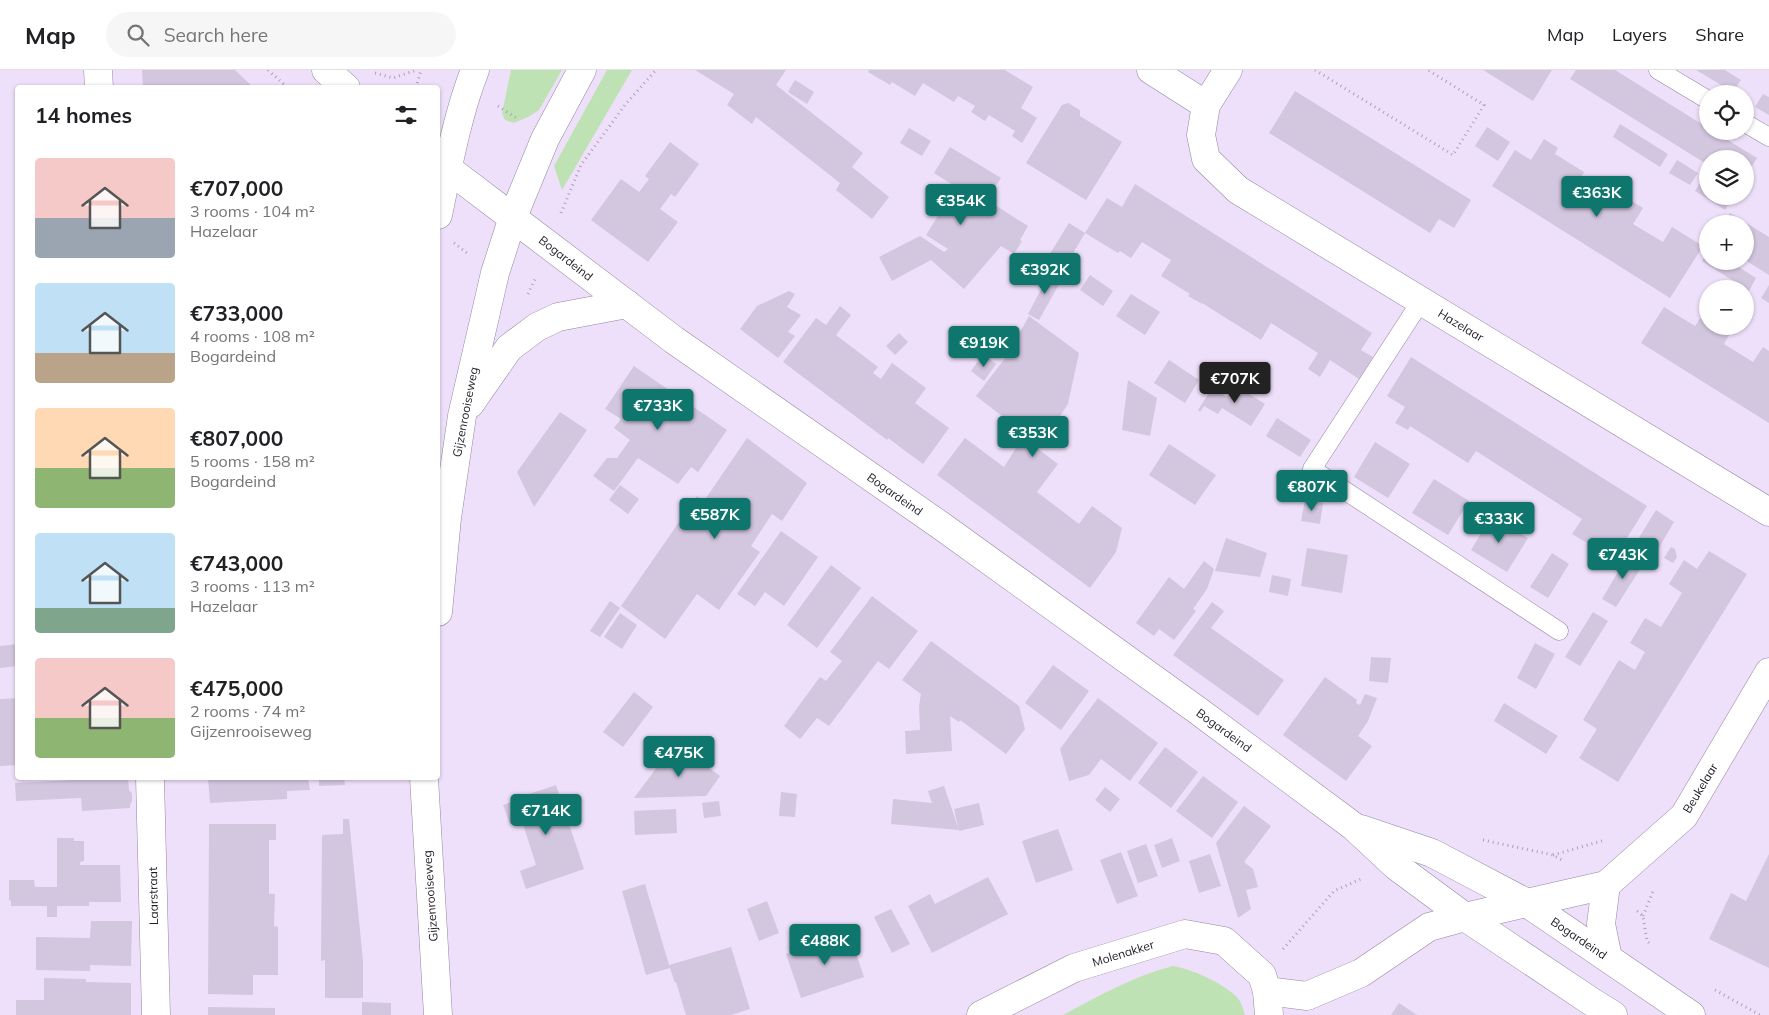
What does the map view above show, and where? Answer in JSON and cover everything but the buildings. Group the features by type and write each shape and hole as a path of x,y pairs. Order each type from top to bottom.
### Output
{"street":[{"path":"98,70 99,85"},
{"path":"326,70 343,85"},
{"name":"Gijzenrooiseweg","path":"440,591 447,518 462,416 493,281 513,217 544,139 582,70"},
{"path":"1151,70 1206,105 1228,70"},
{"path":"440,190 442,164 472,78"},
{"name":"Hazelaar","path":"1206,105 1201,135 1206,159 1238,190 1769,512"},
{"name":"Bogardeind","path":"442,164 682,346 940,525 1189,704 1353,826 1396,866 1465,917 1613,1015"},
{"path":"462,416 509,348 537,327 558,317 627,304"},
{"name":"Beukelaar","path":"1465,917 1606,885 1684,816 1769,672"},
{"name":"Laarstraat","path":"150,780 156,1015"},
{"name":"Gijzenrooiseweg","path":"424,780 438,1015"},
{"name":"Bogardeind","path":"1353,826 1432,853 1527,903 1694,1015"},
{"path":"1606,885 1601,924 1608,958"},
{"path":"1266,994 1307,996 1361,973 1429,927 1465,917"},
{"name":"Molenakker","path":"981,1015 1074,968 1185,934 1224,941 1266,994"}],"lane":[{"path":"1658,70 1699,95"},
{"path":"1754,128 1769,137"},
{"path":"1421,301 1312,469 1560,631"}],"path":[{"path":"268,70 285,85"},
{"path":"373,73 393,78 417,70"},
{"path":"417,85 421,70"},
{"path":"527,297 581,165 625,105 656,70"},
{"path":"1315,70 1454,155 1484,105 1428,70"},
{"path":"472,78 544,139 567,153 581,165"},
{"path":"1266,994 1334,891 1396,866"}],"green space":[{"path":"511,70 562,70 539,110 514,123 505,120 502,113"},
{"path":"607,70 632,70 562,190 554,166"},
{"path":"1173,966 1190,970 1223,986 1238,999 1245,1015 1063,1015 1130,981"}]}
